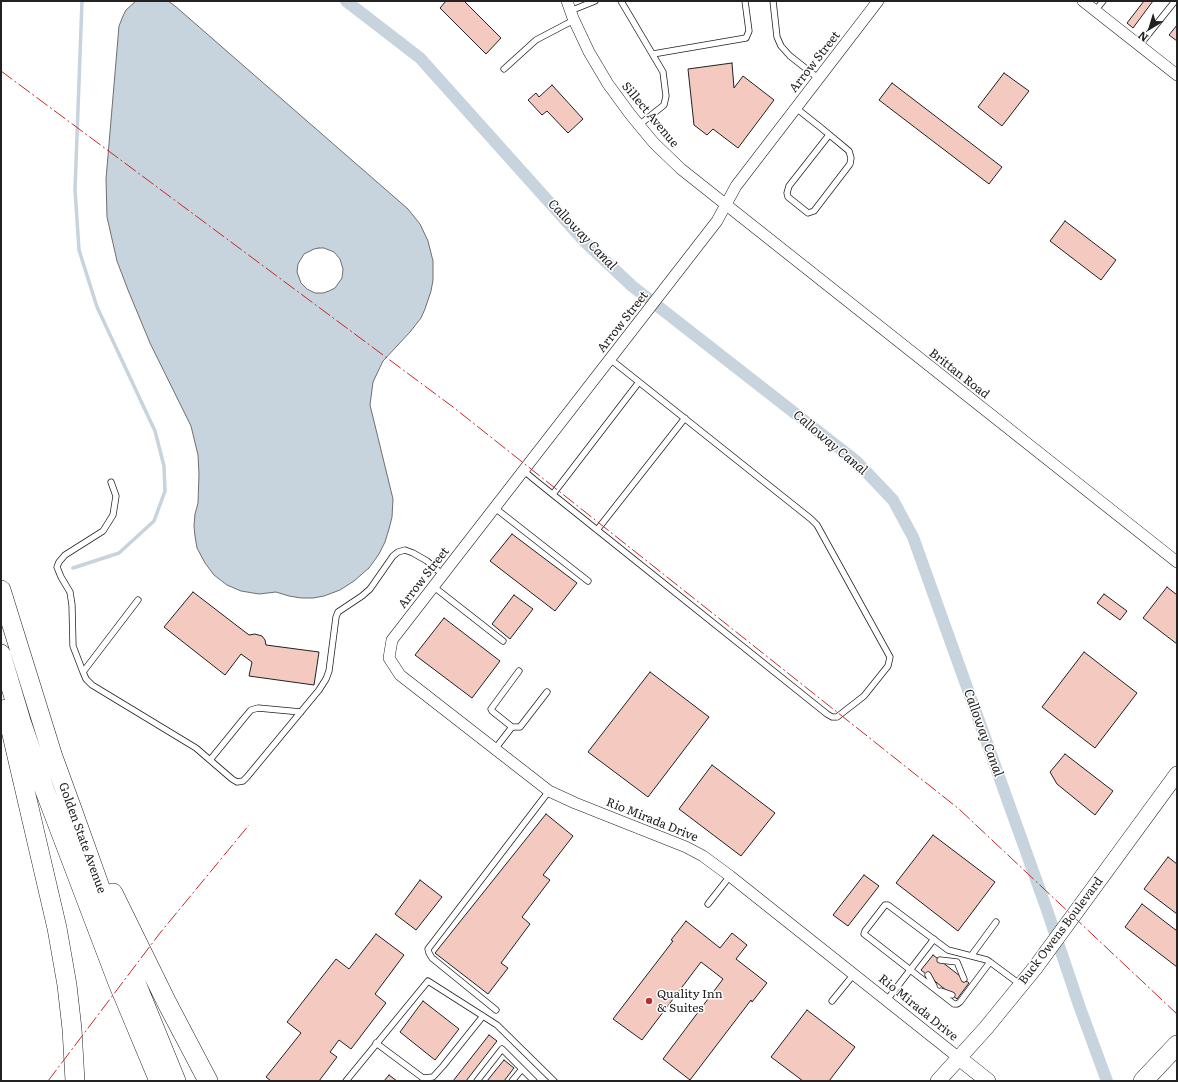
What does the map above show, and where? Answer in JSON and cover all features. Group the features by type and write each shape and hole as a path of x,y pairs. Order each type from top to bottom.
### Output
{"highway":[{"name":"Golden State Avenue","path":"1,590 53,757 121,946 176,1081"},
{"name":"Golden State Avenue","path":"1,654 21,721 53,813 118,983 159,1081"},
{"path":"1,688 57,928 67,985 72,1029 75,1081"},
{"path":"72,809 167,1003 208,1081"},
{"path":"1143,1081 1177,1045"}],"main road":[{"name":"Buck Owens Boulevard","path":"938,1081 986,1028 1022,985 1177,774"},
{"path":"959,1058 988,1081"}],"street":[{"name":"Arrow Street","path":"389,658 392,640 661,295 717,221 736,186 878,1"},
{"path":"1083,1 1177,75"},
{"name":"Sillect Avenue","path":"570,11 589,52 608,84 630,114 654,143 681,169 725,206"},
{"name":"Brittan Road","path":"725,206 1177,562"},
{"name":"Rio Mirada Drive","path":"389,658 400,675 549,791 575,803 686,846 703,856 959,1058"}],"lane":[{"path":"504,68 570,11 594,1"},
{"path":"621,1 663,72 666,96 664,105 639,125"},
{"path":"652,54 746,38 749,31 745,1"},
{"path":"773,1 777,37 781,46 790,56 818,78"},
{"path":"1095,11 1103,1"},
{"path":"1140,46 1175,1"},
{"path":"796,108 849,151 851,158 850,164 814,211 808,213 788,197 787,193 790,186 829,135"},
{"path":"524,471 832,717 837,717 864,696 888,666 890,657 817,525 812,519 610,359"},
{"path":"553,494 639,382"},
{"path":"597,530 685,418"},
{"path":"111,482 116,496 113,515 103,531 65,555 57,567 60,577 70,592 72,605 72,646 86,679 92,685 196,748 237,782 243,781 247,777 319,690 326,679 328,671 338,612 370,589 393,556 398,552 405,550 413,553 426,561 443,575"},
{"path":"495,508 588,581"},
{"path":"434,587 503,641"},
{"path":"83,672 138,600"},
{"path":"519,672 491,709 512,727 520,727 547,692"},
{"path":"210,760 251,710 258,708 301,712"},
{"path":"495,750 512,727"},
{"path":"496,1010 432,958 428,949 549,791"},
{"path":"708,904 730,876"},
{"path":"990,962 957,1004 954,1004 864,934 885,905 888,905 948,950 987,960 990,962 1022,985"},
{"path":"971,956 996,922"},
{"path":"887,1000 934,939"},
{"path":"957,962 963,954"},
{"path":"940,960 957,962"},
{"path":"957,962 964,979"},
{"path":"832,1001 854,974"},
{"path":"928,975 936,990 952,994"},
{"path":"346,1081 428,981 497,1025 554,1081"},
{"path":"376,1043 423,1078 433,1077 482,1016"},
{"path":"477,1081 502,1049 534,1081"},
{"path":"512,1081 522,1069"}],"shaded area":[{"path":"136,1 168,1 175,6 408,209 420,224 428,241 433,261 433,280 425,309 421,318 410,332 383,361 373,382 370,405 393,499 392,517 389,529 379,554 369,568 354,581 340,590 324,596 301,598 276,592 259,594 241,591 227,585 214,575 205,563 197,548 194,526 198,503 199,474 198,455 191,426 150,343 128,290 117,261 107,217 106,179 119,26 126,10","holes":["324,248 334,252 340,259 343,269 342,278 335,288 323,293 315,293 307,289 301,283 297,272 298,264 304,254 314,249"]}],"building":[{"path":"446,1 464,1 501,38 486,54 440,8"},
{"path":"1144,1 1153,1 1133,28 1127,23"},
{"path":"1177,25 1177,41 1169,35"},
{"path":"732,63 734,88 743,76 774,100 738,148 713,129 707,135 694,125 688,69"},
{"path":"1004,73 1029,91 1002,126 978,107"},
{"path":"892,83 1002,167 989,184 879,100"},
{"path":"552,85 583,119 568,133 547,111 542,115 528,100 536,93 539,97"},
{"path":"1065,221 1116,260 1101,280 1050,241"},
{"path":"512,534 577,583 555,611 490,561"},
{"path":"1167,587 1177,595 1177,644 1143,618"},
{"path":"193,592 249,635 255,634 262,636 266,645 319,652 314,685 249,676 252,662 241,654 225,675 164,627"},
{"path":"1104,594 1127,611 1120,620 1097,603"},
{"path":"514,595 533,609 510,639 492,624"},
{"path":"444,618 500,661 472,698 415,655"},
{"path":"1084,652 1137,693 1095,748 1042,707"},
{"path":"650,672 709,717 648,797 588,752"},
{"path":"1065,754 1113,791 1095,815 1057,784 1050,772"},
{"path":"712,765 775,813 741,856 679,809"},
{"path":"546,814 573,836 543,875 550,880 522,917 530,924 501,963 508,968 488,994 435,953"},
{"path":"933,835 995,882 958,931 896,883"},
{"path":"1168,857 1177,864 1177,914 1144,889"},
{"path":"864,875 879,886 848,926 833,915"},
{"path":"420,880 442,897 416,930 395,914"},
{"path":"1142,904 1177,931 1177,967 1125,927"},
{"name":"Quality Inn & Suites","path":"686,921 720,948 732,933 747,945 736,959 767,983 752,1002 751,1000 690,1080 663,1059 723,979 701,962 642,1040 613,1019 673,941 671,940"},
{"path":"376,934 404,955 375,994 386,1003 351,1049 339,1040 330,1052 337,1057 319,1081 271,1081 266,1077 301,1033 287,1022 336,959 349,969"},
{"path":"933,955 969,983 957,999 921,970"},
{"path":"423,1001 459,1029 435,1060 400,1032"},
{"path":"807,1010 855,1047 829,1081 803,1081 771,1057"},
{"path":"489,1035 497,1041 466,1081 453,1081"},
{"path":"504,1060 514,1068 504,1081 487,1081"},
{"path":"389,1075 397,1081 384,1081"}],"waterway":[{"path":"73,568 119,553 154,521 165,491 164,466 155,431 97,307 79,250 75,190 82,1"},
{"name":"Calloway Canal","path":"346,1 420,58 584,241 632,286 856,461 893,500 913,537 1107,1081"}],"power":[{"path":"1,71 453,407 959,809 1177,1014"},
{"path":"48,1081 160,933 249,825"}],"place":[{"name":"Quality Inn & Suites","path":"649,1001"}]}
